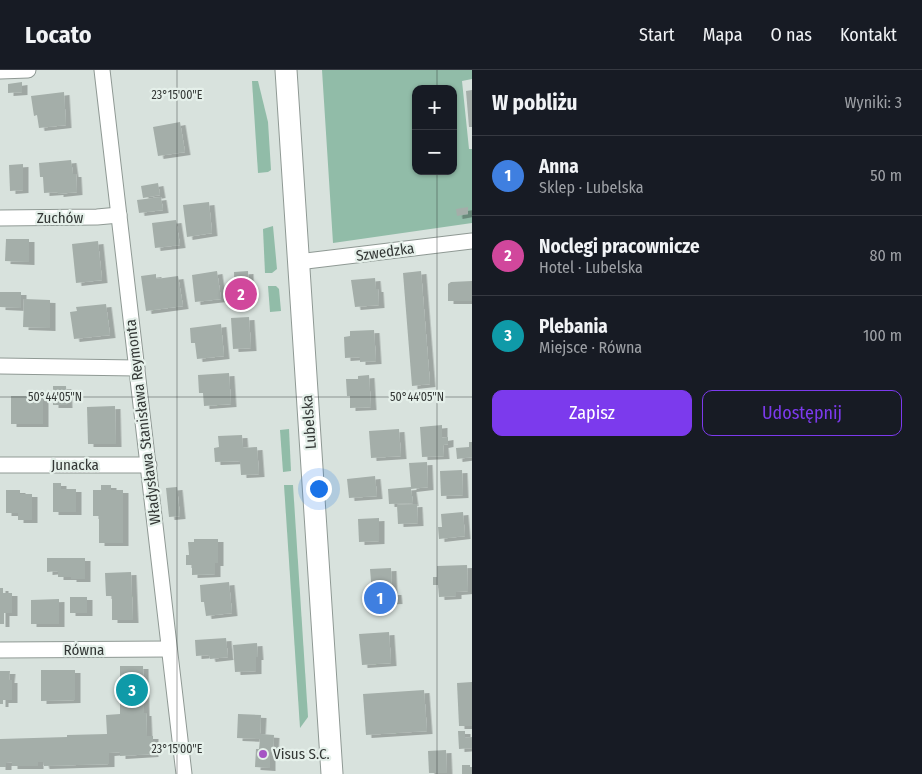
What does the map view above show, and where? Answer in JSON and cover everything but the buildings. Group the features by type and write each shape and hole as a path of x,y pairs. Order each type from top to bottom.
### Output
{"street":[{"path":"0,71 28,70"},
{"name":"Władysława Stanisława Reymonta","path":"102,70 184,774"},
{"name":"Lubelska","path":"286,70 332,774"},
{"name":"Zuchów","path":"0,218 119,215"},
{"name":"Szwedzka","path":"298,262 472,241"},
{"path":"0,366 138,368"},
{"name":"Junacka","path":"0,465 149,465"},
{"name":"Równa","path":"0,650 169,649"}],"green space":[{"path":"322,70 472,70 472,79 462,81 469,149 472,149 472,223 333,243"},
{"path":"252,81 258,81 268,122 271,170 268,172 258,173"},
{"path":"273,226 277,269 272,273 265,273 263,229"},
{"path":"268,286 276,286 279,289 281,311 270,312"},
{"path":"289,429 291,471 283,472 280,430"},
{"path":"284,485 293,485 308,717 300,728"}],"place":[{"name":"Noclegi pracownicze","path":"241,294"},
{"name":"Anna","path":"380,598"},
{"name":"Plebania","path":"132,690"},
{"name":"Visus S.C.","path":"263,754"}]}
